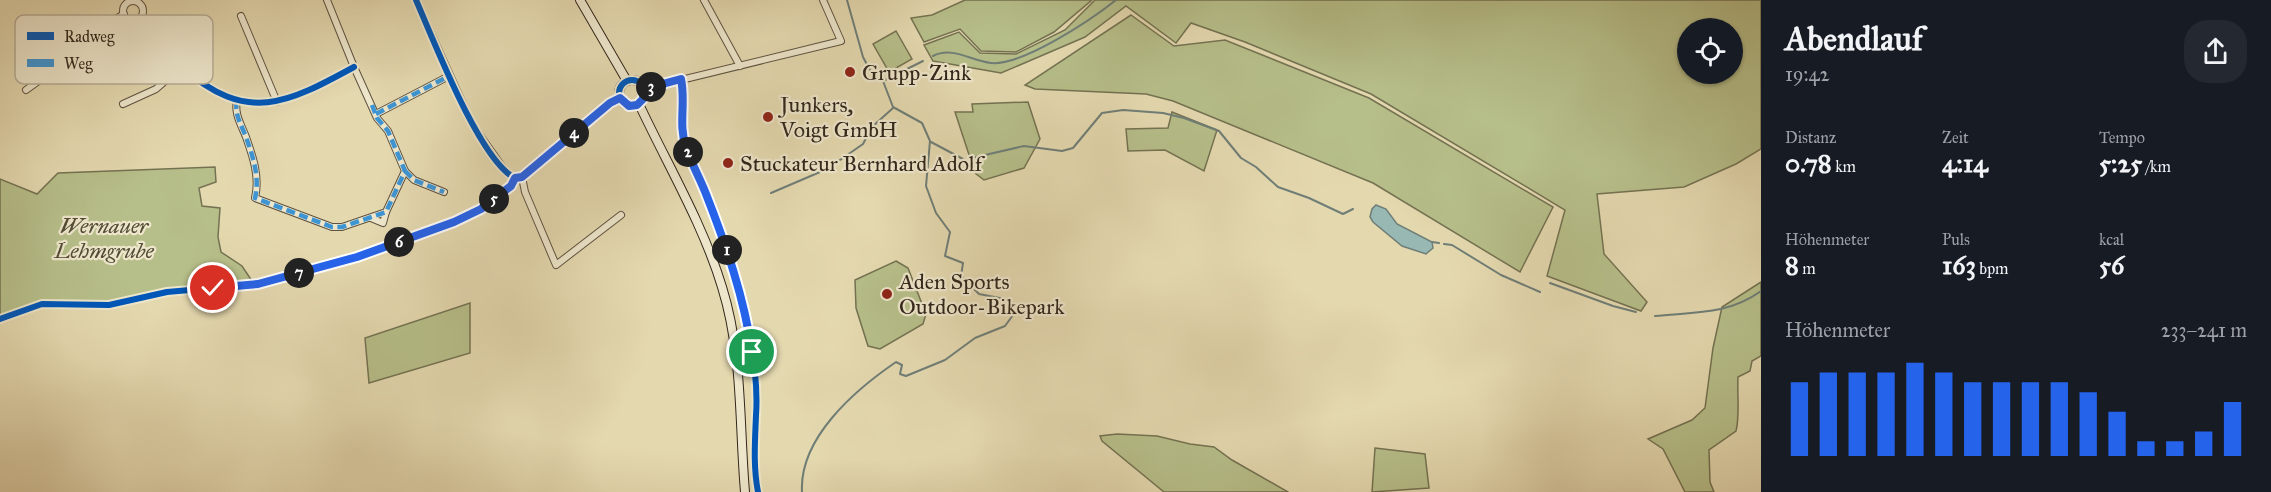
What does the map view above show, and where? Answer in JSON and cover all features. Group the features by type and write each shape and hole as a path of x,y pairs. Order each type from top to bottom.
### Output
{"main road":[{"path":"580,0 627,81"},
{"path":"627,81 637,81 644,89 643,99 639,104 629,106 620,98 619,89 627,81"},
{"path":"639,104 699,228 723,288 736,348 746,492"}],"street":[{"path":"327,0 354,67 376,114 388,131 405,171 414,180 444,192"},
{"path":"416,0 449,76 482,140 506,172 519,177 556,265 621,215"},
{"path":"704,0 740,66"},
{"path":"644,89 841,41 823,0"},
{"path":"124,14 128,3 140,2"},
{"path":"241,16 277,102"},
{"path":"203,84 222,95 237,100 251,103 277,102 304,93 354,67"},
{"path":"376,114 449,76"},
{"path":"681,79 681,126 685,146 729,256 749,333 757,414 755,452 758,492"},
{"path":"26,90 34,84"},
{"path":"123,104 156,89 162,84"},
{"path":"0,319 42,304 109,305 167,292 258,284 357,257 460,220 481,209 610,103 620,98"},
{"path":"237,100 236,112 255,167 257,182 255,198 332,227 342,227 386,212 405,171"}],"green space":[{"path":"965,0 1092,0 1054,32 1016,52 981,51 960,29 924,42 911,18 932,15"},
{"path":"1095,0 1761,0 1761,149 1736,164 1684,187 1597,194 1604,254 1647,302 1641,311 1547,276 1565,210 1371,94 1245,42 1191,23 1176,43 1126,6 1085,37 1001,73 933,61 924,45 959,32 980,53 1016,54 1065,30"},
{"path":"1131,15 1174,46 1225,40 1369,98 1553,207 1520,272 1373,183 1173,101 1146,94 1035,89 1025,85"},
{"path":"896,31 912,59 889,72 873,44"},
{"path":"1028,102 1040,139 1024,168 984,180 975,173 955,112 973,112 972,104"},
{"path":"1172,112 1217,130 1204,171 1165,150 1128,151 1126,129 1168,128"},
{"name":"Wernauer Lehmgrube","path":"215,167 216,182 199,188 202,206 220,208 218,237 221,252 242,266 252,281 109,303 42,303 0,318 0,179 37,194 58,173"},
{"name":"Aden Sports Outdoor-Bikepark","path":"896,261 908,268 926,314 923,324 880,349 868,346 856,308 855,280"},
{"path":"1761,282 1761,356 1752,361 1750,371 1738,377 1736,431 1709,450 1710,482 1714,492 1685,492 1663,449 1648,439 1692,420 1705,408 1713,348 1722,307"},
{"path":"470,303 470,353 369,383 365,338"},
{"path":"1117,434 1157,436 1214,447 1288,492 1164,492 1102,441 1100,436"},
{"path":"1375,448 1425,454 1429,488 1372,492"}],"water":[{"path":"1376,205 1386,209 1397,224 1432,242 1433,248 1426,254 1402,246 1373,222 1370,217"}],"waterway":[{"path":"802,492 803,472 820,435 847,401 880,373 896,362 902,365 900,374 906,376 945,360 975,338 1005,326 1013,315 1010,300 979,294 961,276 963,263 945,256 950,232 936,213 926,186 930,141 922,123 893,107 883,81 872,74 863,57 847,0"},
{"path":"933,56 940,53 955,53 984,62 1004,62 1038,50 1074,30 1116,0"},
{"path":"883,81 923,61"},
{"path":"771,193 827,169 863,144 872,127 893,108"},
{"path":"972,158 1024,146 1062,151 1073,148 1102,113 1123,110 1163,113 1219,131 1241,158 1256,167 1278,187 1343,214 1353,209"},
{"path":"931,142 963,159"},
{"path":"1432,242 1439,243"},
{"path":"1444,244 1452,245 1501,275 1540,292"},
{"path":"1550,283 1636,312"},
{"path":"1655,316 1697,313 1723,308 1749,299 1761,291"}],"marked path":[{"path":"376,114 449,76"},
{"path":"237,100 237,114 255,167 257,182 255,198 332,227 342,227 386,212 405,171 388,131 377,118 372,105"},
{"path":"405,171 414,180 444,192"}],"cycle path":[{"path":"416,0 472,123 500,165 513,177 522,177 610,103 620,98"},
{"path":"204,84 227,97 248,102 268,102 288,98 308,90 354,67"},
{"path":"644,89 681,79 686,147 725,244 749,333 756,384 755,463 758,492"},
{"path":"632,80 641,84 645,93 641,102 632,106 623,102 619,93 623,84 632,80"},
{"path":"0,319 42,304 109,305 167,292 258,284 357,257 460,220 481,209 511,186 515,178"}],"place":[{"name":"Grupp-Zink","path":"850,72"},
{"name":"Junkers, Voigt GmbH","path":"768,117"},
{"name":"Stuckateur Bernhard Adolf","path":"728,163"},
{"name":"Aden Sports Outdoor-Bikepark","path":"887,294"}],"route":[{"path":"213,288 258,284 357,257 460,220 481,209 511,186 515,178 522,177 610,103 620,98 629,106 637,105 645,95 644,89 681,79 682,135 729,256 743,303 752,352"}]}
